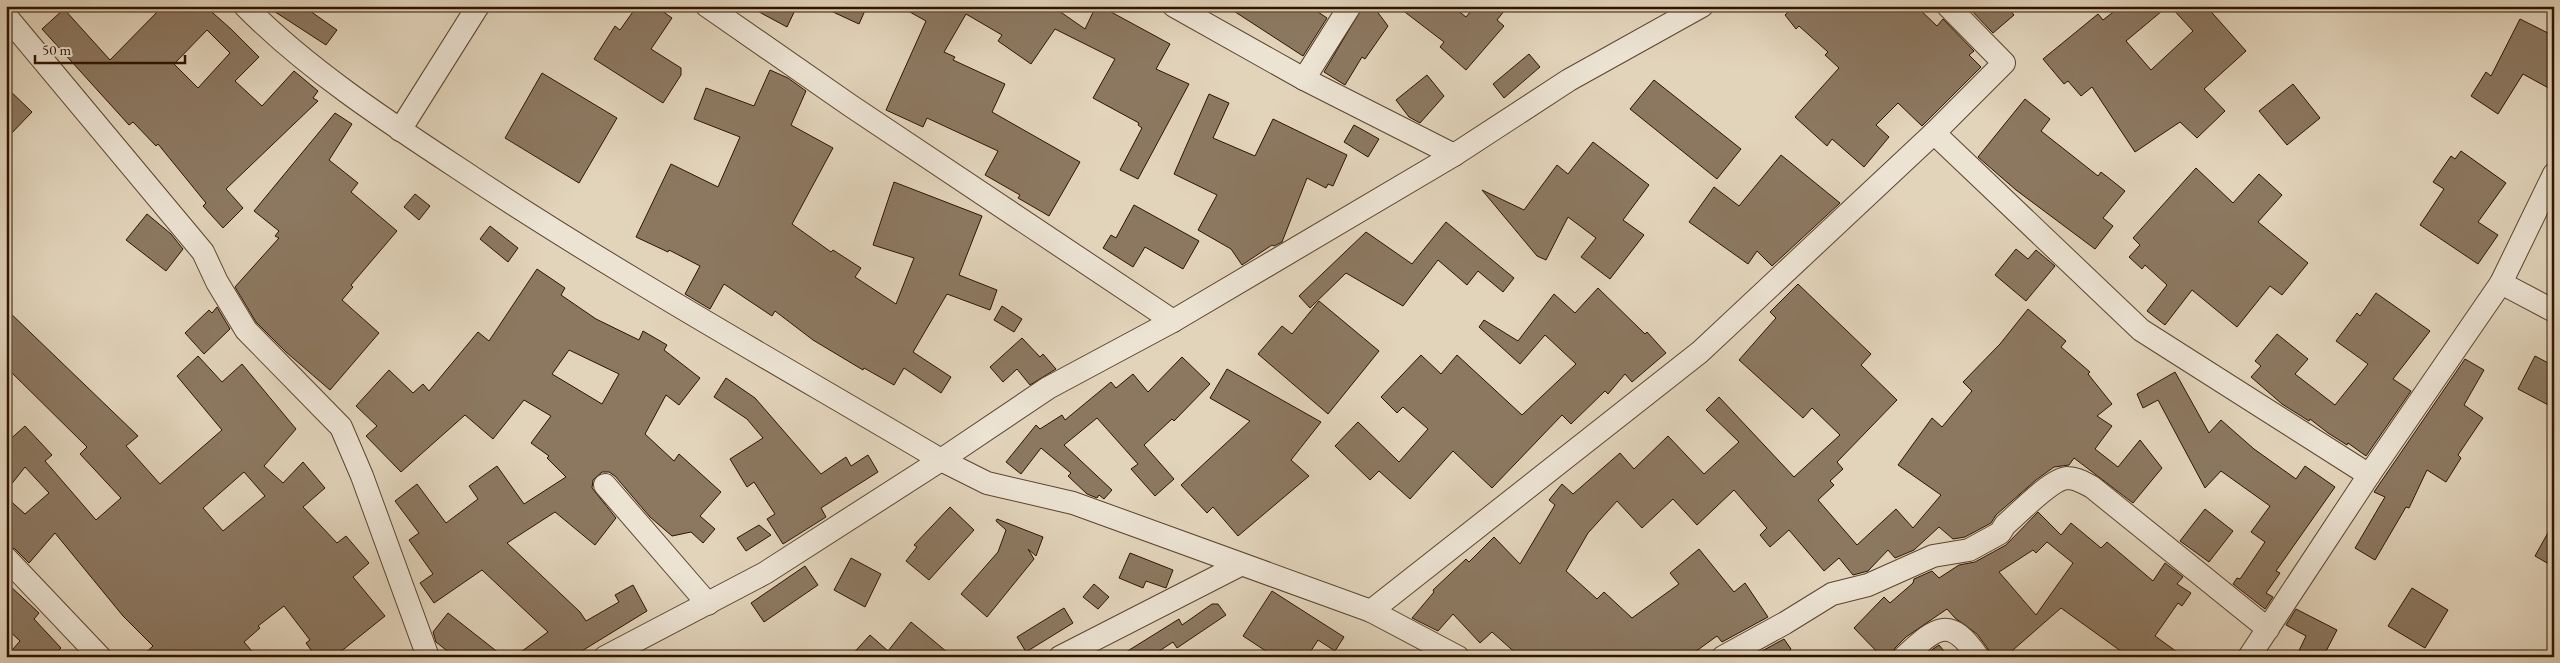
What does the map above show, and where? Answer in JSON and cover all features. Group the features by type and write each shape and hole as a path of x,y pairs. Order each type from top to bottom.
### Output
{"street":[{"path":"245,6 266,27 400,130 533,218 941,460 987,483 1073,503 1240,565 1372,611 1458,657"},
{"path":"400,130 478,6"},
{"path":"707,6 851,106 1174,321"},
{"path":"1174,6 1304,79 1454,155"},
{"path":"1304,79 1350,6"},
{"path":"605,657 765,573 941,460 1048,388 1174,321 1454,155 1569,80 1702,6"},
{"path":"1372,611 1700,352 1934,133 2004,63 1948,6"},
{"path":"6,16 203,252 217,282 246,330 341,427 362,476 428,657"},
{"path":"1934,133 2141,330 2369,475"},
{"path":"2250,657 2369,475 2501,283 2554,174"},
{"path":"2501,283 2554,310"},
{"path":"1723,657 1785,623 1832,594 1868,585 1933,556 1969,550 2000,533 2005,525 2053,484 2065,478 2078,480 2092,487 2268,629"},
{"path":"605,484 708,604"},
{"path":"6,558 100,657"},
{"path":"1060,657 1240,565"},
{"path":"1904,657 1931,633 1945,630 1956,632 1968,643 1978,657"}],"building":[{"path":"163,6 205,6 259,57 235,81 262,106 294,71 318,91 313,98 318,101 226,189 243,208 223,228 203,206 206,203 158,144 156,146 133,122 129,125 42,29 64,9 110,60","holes":["207,30 230,53 198,88 174,64"]},
{"path":"266,6 303,6 337,30 326,45"},
{"path":"637,6 655,6 672,18 651,49 681,68 681,75 663,103 594,59 615,26 620,30"},
{"path":"748,6 797,6 787,27"},
{"path":"820,6 867,6 859,24"},
{"path":"899,6 1052,6 1085,29 1096,6 1100,6 1170,44 1156,69 1189,84 1138,179 1120,170 1142,128 1138,125 1139,123 1093,98 1115,59 1055,29 1031,64 998,41 1002,35 966,14 944,52 955,57 953,60 1005,84 992,112 1080,162 1049,216 1018,198 1020,195 985,175 998,151 927,118 923,127 886,110 926,21"},
{"path":"1226,6 1309,6 1327,18 1303,56"},
{"path":"1363,6 1373,6 1388,26 1365,59 1362,57 1345,85 1324,72"},
{"path":"1397,6 1452,6 1466,17 1475,6 1508,6 1497,20 1504,26 1466,70 1440,47 1444,42"},
{"path":"1795,6 1916,6 1937,26 1943,19 1974,51 1969,55 1981,67 1922,126 1898,103 1876,125 1889,137 1864,167 1832,139 1827,146 1795,117 1839,68 1825,55 1828,52 1799,26 1796,29 1785,15"},
{"path":"1967,6 2006,6 2014,15 1993,33"},
{"path":"2121,6 2168,6 2126,41 2151,70 2193,31 2170,6 2206,6 2246,51 2204,89 2225,111 2197,138 2180,122 2135,152 2092,87 2081,96 2068,81 2064,84 2043,59 2098,14 2103,20"},
{"path":"2520,19 2554,36 2554,91 2523,74 2498,114 2471,96 2486,72 2491,76"},
{"path":"1529,54 1540,67 1504,98 1493,84"},
{"path":"770,70 788,78 806,91 791,125 833,148 792,224 831,252 833,250 861,268 855,277 896,304 914,258 873,245 894,182 982,216 959,275 997,290 990,310 947,294 913,352 951,377 941,393 904,368 894,385 864,368 863,370 813,340 775,311 772,316 724,284 710,309 685,294 700,266 669,250 668,252 636,237 671,164 718,187 740,137 694,119 706,88 754,106"},
{"path":"542,73 617,118 579,183 505,138"},
{"path":"1427,75 1444,96 1420,123 1409,117 1396,100"},
{"path":"1654,80 1741,149 1717,179 1630,109"},
{"path":"2293,84 2320,118 2287,145 2259,111"},
{"path":"6,87 32,112 6,139"},
{"path":"1209,94 1229,103 1213,138 1255,156 1273,119 1347,155 1333,186 1328,184 1326,188 1307,178 1282,242 1274,246 1272,245 1242,265 1231,249 1198,230 1217,195 1174,174"},
{"path":"2025,99 2050,119 2041,131 2098,176 2101,172 2125,191 2103,218 2113,226 2095,249 2016,190 1978,157"},
{"path":"335,113 352,124 329,160 358,183 351,192 397,231 351,285 353,287 342,300 379,333 330,390 286,352 256,322 235,287 279,238 275,236 279,231 254,211"},
{"path":"1354,125 1379,139 1368,157 1344,142"},
{"path":"1593,142 1649,185 1623,220 1644,235 1610,279 1581,257 1596,238 1568,217 1546,260 1537,256 1482,190 1524,210 1557,165 1568,174"},
{"path":"2461,151 2506,183 2478,222 2498,235 2478,264 2420,225 2444,189 2433,182 2451,156 2455,159"},
{"path":"1781,155 1840,203 1772,266 1757,251 1748,264 1689,222 1714,187 1739,206"},
{"path":"2196,168 2233,203 2259,174 2282,195 2258,222 2308,263 2282,295 2270,286 2237,327 2192,290 2165,325 2147,311 2167,285 2145,265 2142,269 2129,257 2140,245 2133,238"},
{"path":"415,194 430,206 419,220 404,207"},
{"path":"1134,205 1199,241 1183,269 1145,247 1133,267 1103,248 1111,235 1116,238"},
{"path":"147,214 171,234 183,249 166,271 126,240"},
{"path":"1446,222 1514,278 1503,292 1478,271 1467,285 1438,260 1403,306 1346,273 1310,308 1299,296 1366,232 1412,264"},
{"path":"490,226 518,248 508,262 480,239"},
{"path":"2016,249 2028,259 2036,250 2055,266 2026,301 1995,275"},
{"path":"537,269 565,288 561,295 596,319 639,340 643,331 667,345 664,350 700,378 679,405 666,395 645,434 674,461 679,454 721,492 700,516 715,529 703,543 691,532 672,536 650,517 615,476 609,472 602,472 593,480 592,488 616,518 595,545 555,512 507,543 580,612 586,621 619,602 615,595 633,585 647,611 572,657 514,657 548,632 482,570 434,603 420,583 433,574 409,540 419,533 395,501 417,484 446,523 478,499 469,486 497,466 524,504 566,477 547,458 549,456 531,443 551,416 524,400 493,439 465,415 401,472 366,436 377,426 356,406 389,370 413,393 423,384 429,391 478,332 489,341","holes":["569,350 619,374 602,404 552,374"]},
{"path":"1798,284 1871,354 1861,365 1897,400 1837,462 1843,469 1830,481 1834,485 1818,500 1857,545 1896,509 1913,528 1941,495 1898,465 1932,418 1942,427 1972,391 1963,382 2000,344 2028,309 2066,341 2061,347 2090,372 2088,374 2112,404 2097,416 2112,426 2095,449 2118,467 2140,440 2162,468 2133,503 2074,458 2069,465 2054,467 2036,480 1996,515 1991,523 1965,537 1953,539 1939,527 1914,550 1895,558 1888,550 1868,571 1853,575 1839,558 1824,571 1789,530 1770,547 1760,535 1767,528 1734,490 1697,525 1673,499 1642,528 1617,501 1588,533 1566,571 1597,599 1604,592 1632,618 1679,584 1670,573 1699,549 1734,592 1745,583 1768,617 1722,642 1717,636 1688,657 1520,657 1492,632 1480,643 1453,614 1438,631 1412,618 1434,592 1433,590 1466,559 1469,562 1494,537 1520,564 1555,505 1549,500 1562,484 1573,494 1620,453 1634,469 1668,436 1704,474 1739,442 1706,410 1719,397 1794,477 1840,435 1812,408 1803,418 1739,360 1776,318 1770,312"},
{"path":"1598,288 1645,334 1647,332 1666,353 1632,382 1625,374 1608,394 1605,391 1571,424 1562,415 1492,488 1453,451 1410,499 1379,471 1370,480 1335,446 1358,422 1399,462 1428,429 1403,407 1397,413 1381,397 1421,355 1441,374 1457,355 1522,415 1576,364 1545,335 1520,364 1479,327 1484,320 1518,341 1554,294 1575,313"},
{"path":"2376,293 2430,331 2393,379 2411,391 2366,456 2348,443 2347,445 2328,433 2310,419 2309,421 2282,404 2251,377 2261,366 2255,361 2277,334 2308,359 2295,374 2335,405 2368,364 2336,341 2357,313 2360,316"},
{"path":"1319,301 1379,351 1328,414 1258,354 1282,326 1292,334"},
{"path":"1002,306 1022,319 1014,332 994,320"},
{"path":"217,307 230,329 204,354 185,333 209,310 212,313"},
{"path":"6,309 138,436 126,446 160,484 222,430 177,376 198,356 222,382 242,364 296,429 264,466 283,483 303,462 325,488 303,507 337,543 346,536 369,563 353,577 385,616 334,657 316,657 306,643 310,640 284,606 258,626 260,628 244,642 257,657 141,657 153,646 123,616 55,533 29,563 15,549 6,545 6,497 25,514 49,493 25,467 6,491 6,443 25,426 52,455 45,461 96,520 121,498 80,454 87,447 6,367","holes":["244,472 265,496 223,531 203,508"]},
{"path":"1022,338 1040,357 1043,354 1056,369 1030,385 1017,369 1003,382 990,367"},
{"path":"2535,356 2554,366 2554,408 2518,389"},
{"path":"1182,357 1210,384 1174,421 1172,419 1144,445 1174,479 1155,496 1131,469 1138,464 1097,418 1064,445 1112,490 1104,499 1099,495 1097,498 1087,494 1068,476 1071,473 1041,448 1021,474 1006,462 1036,425 1040,429 1062,415 1065,420 1111,382 1116,388 1133,374 1148,392"},
{"path":"2465,359 2484,370 2464,405 2483,418 2458,455 2461,458 2446,482 2427,470 2409,508 2406,507 2375,560 2355,548 2385,497 2374,492"},
{"path":"1227,369 1321,422 1291,460 1309,476 1238,536 1213,507 1207,513 1181,485 1250,421 1210,398"},
{"path":"2175,372 2209,433 2221,420 2254,449 2296,479 2305,466 2335,487 2276,571 2280,573 2266,593 2273,597 2265,609 2233,584 2237,578 2240,579 2265,542 2251,532 2270,506 2221,471 2205,488 2158,400 2143,408 2137,394"},
{"path":"726,378 755,398 821,474 846,457 851,466 868,455 878,472 821,508 826,517 783,544 767,519 775,514 754,482 747,487 730,459 763,438 747,419 714,397"},
{"path":"950,507 974,530 929,580 906,561 917,547 914,545"},
{"path":"2205,509 2233,531 2209,562 2180,541"},
{"path":"2038,512 2061,535 2071,523 2101,548 2107,542 2153,581 2165,563 2183,577 2177,584 2191,593 2182,606 2178,603 2155,636 2184,657 2129,657 2061,608 2005,657 1991,657 1988,649 1977,634 1955,618 1947,609 1906,637 1895,648 1891,657 1882,657 1854,628 1884,597 1890,603 1913,583 1914,579 1932,571 1939,578 1959,565 1975,562 2006,545","holes":["2047,542 2073,563 2036,615 1999,572 2033,550 2036,553"]},
{"path":"997,519 1043,537 1036,556 1028,549 1034,559 987,617 961,594 998,552 1006,530 996,521"},
{"path":"2554,522 2554,567 2535,556"},
{"path":"759,525 771,535 746,551 737,538"},
{"path":"1130,553 1173,570 1166,588 1146,581 1143,588 1119,578"},
{"path":"851,558 881,574 865,607 834,590"},
{"path":"805,566 818,585 764,622 751,603"},
{"path":"6,577 11,582 9,585 39,613 34,619 61,648 52,657 6,657 20,641 6,628"},
{"path":"1094,584 1109,597 1098,609 1083,597"},
{"path":"2412,588 2448,610 2425,648 2388,626"},
{"path":"1272,591 1344,637 1335,651 1318,640 1307,657 1275,657 1243,636"},
{"path":"1212,604 1218,604 1226,615 1177,648 1173,642 1150,657 1118,657 1179,619 1182,625"},
{"path":"1064,608 1073,623 1026,652 1017,637"},
{"path":"2296,609 2337,630 2323,657 2296,657 2306,636 2286,625"},
{"path":"448,613 504,657 455,657 436,642 433,632"},
{"path":"911,622 953,657 850,657 870,635 888,651"},
{"path":"1784,639 1791,649 1784,657 1751,657"},
{"path":"1939,645 1949,657 1924,657 1933,649"}]}
